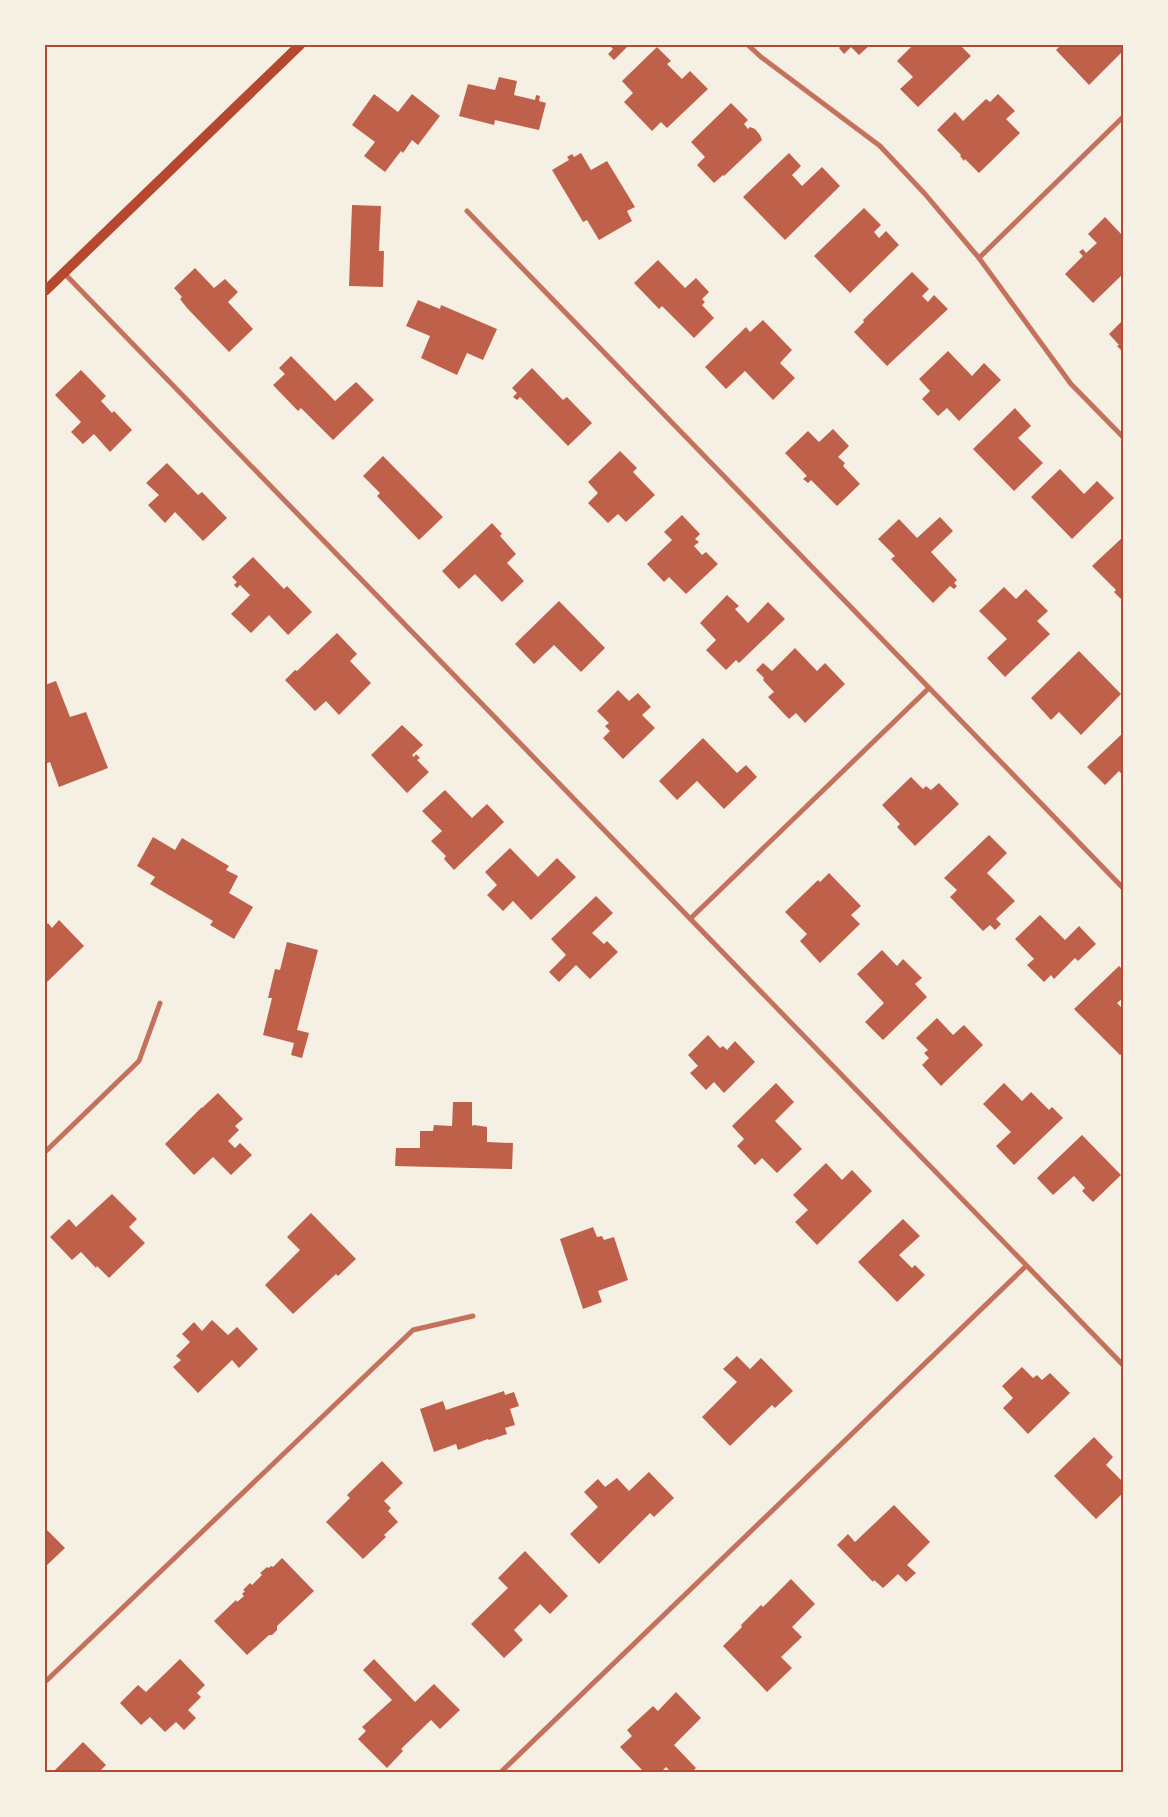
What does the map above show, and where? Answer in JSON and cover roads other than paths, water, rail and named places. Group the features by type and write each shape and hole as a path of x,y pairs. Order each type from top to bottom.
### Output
{"main road":[{"path":"45,291 300,45"}],"street":[{"path":"748,45 761,57 880,146 925,194 978,258 1071,384 1123,437"},
{"path":"978,258 1123,117"},
{"path":"467,211 1123,888"},
{"path":"64,273 1123,1365"},
{"path":"691,918 928,688"},
{"path":"45,1152 139,1061 160,1002"},
{"path":"501,1772 1026,1266"},
{"path":"45,1682 413,1330 473,1316"}]}
